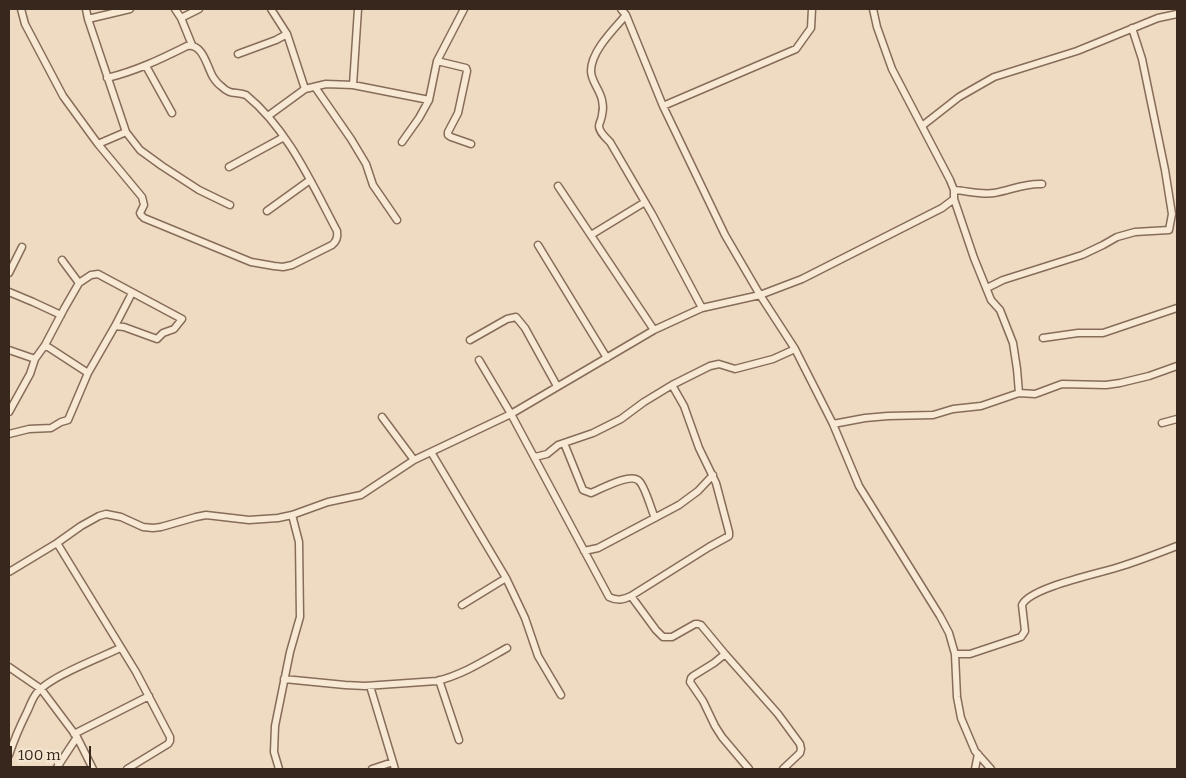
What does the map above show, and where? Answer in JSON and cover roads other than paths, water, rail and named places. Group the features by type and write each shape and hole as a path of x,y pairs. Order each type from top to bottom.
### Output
{"street":[{"path":"21,9 25,24 63,96 98,144 142,197 144,204 140,213 144,218 251,262 274,266 292,265 332,246 338,236 337,231 310,180 284,137 268,116 246,95 230,93 214,79 200,51 192,45 181,18 175,9"},
{"path":"86,9 126,132 140,150 199,190 230,205"},
{"path":"88,19 130,9"},
{"path":"181,18 199,9"},
{"path":"271,9 287,34 305,89"},
{"path":"353,85 358,9"},
{"path":"402,142 429,100 437,61 464,9"},
{"path":"621,9 626,15 663,106 725,235 760,295 795,349 833,424 859,486 949,633 955,654 957,696 961,718 975,751 991,769"},
{"path":"663,106 796,49 811,28 812,9"},
{"path":"873,9 877,28 890,62 950,180 954,190 954,199 974,258 991,300 1000,310 1013,343 1019,393"},
{"path":"922,126 959,96 994,77 1077,51 1158,18 1177,14"},
{"path":"626,15 608,35 593,61 591,70 594,83 602,98 603,114 599,127 601,133 610,142 645,202 702,308"},
{"path":"986,288 1004,280 1082,255 1117,237 1135,232 1169,230 1172,214 1165,170 1142,59 1132,28"},
{"path":"238,54 287,34"},
{"path":"107,78 146,66 192,45"},
{"path":"437,61 466,68 467,71 458,113 448,135 471,144"},
{"path":"146,66 172,113"},
{"path":"268,116 305,89 326,84 353,85 429,100"},
{"path":"315,87 351,139 366,164 373,186 397,220"},
{"path":"98,144 126,132"},
{"path":"229,167 284,137"},
{"path":"267,211 310,180"},
{"path":"954,190 980,194 994,193 1031,183 1042,184"},
{"path":"558,186 654,330"},
{"path":"9,571 57,543 81,526 106,514 121,517 143,527 153,528 206,515 249,520 270,519 292,515 328,502 361,495 414,460 511,414 654,330 702,308 760,295 802,279 925,218 954,199"},
{"path":"591,235 645,202"},
{"path":"538,246 607,358"},
{"path":"9,273 22,247"},
{"path":"62,260 79,283"},
{"path":"9,412 30,374 35,359 45,345 79,283 91,275 98,274 182,319 174,329 163,333 156,339 124,327 115,326"},
{"path":"9,292 61,315"},
{"path":"9,434 29,429 51,428 68,420 88,373 132,293"},
{"path":"1043,338 1078,333 1103,333 1177,308"},
{"path":"470,340 507,319 516,317 525,328 557,386"},
{"path":"45,345 88,373"},
{"path":"535,457 547,454 558,445 593,433 621,419 672,385 710,366 719,364 735,369 773,359 795,349"},
{"path":"9,350 35,359"},
{"path":"478,360 535,457 609,596 614,600 626,599 632,596 728,536 729,532 720,495 713,476 699,448 684,406 672,385"},
{"path":"833,424 865,418 933,415 953,409 981,406 1019,393 1035,394 1062,384 1106,385 1120,383 1149,376 1177,366"},
{"path":"382,417 414,460"},
{"path":"1162,422 1177,419"},
{"path":"564,443 583,490 591,493 618,481 635,478 640,482 655,518"},
{"path":"431,452 506,578 525,618 538,656 561,696"},
{"path":"584,551 598,548 679,505 698,491 713,476"},
{"path":"279,769 274,752 275,726 290,652 300,617 299,542 292,515"},
{"path":"57,543 136,672 170,737 168,744 127,769"},
{"path":"955,654 970,654 1021,637 1025,631 1023,602 1049,588 1120,567 1177,546"},
{"path":"462,605 506,578"},
{"path":"632,596 656,630 664,637 672,637 695,624 701,625 778,714 800,744 800,753 783,769"},
{"path":"9,754 35,695 41,689 74,670 120,648"},
{"path":"284,679 370,686 439,680 468,670 507,648"},
{"path":"725,654 714,664 691,678 690,682 703,701 722,737 749,769"},
{"path":"9,667 41,689 75,735 93,769"},
{"path":"439,680 459,740"},
{"path":"370,686 394,766 372,769"},
{"path":"56,769 75,735 149,696"},
{"path":"975,769 978,754"}]}
